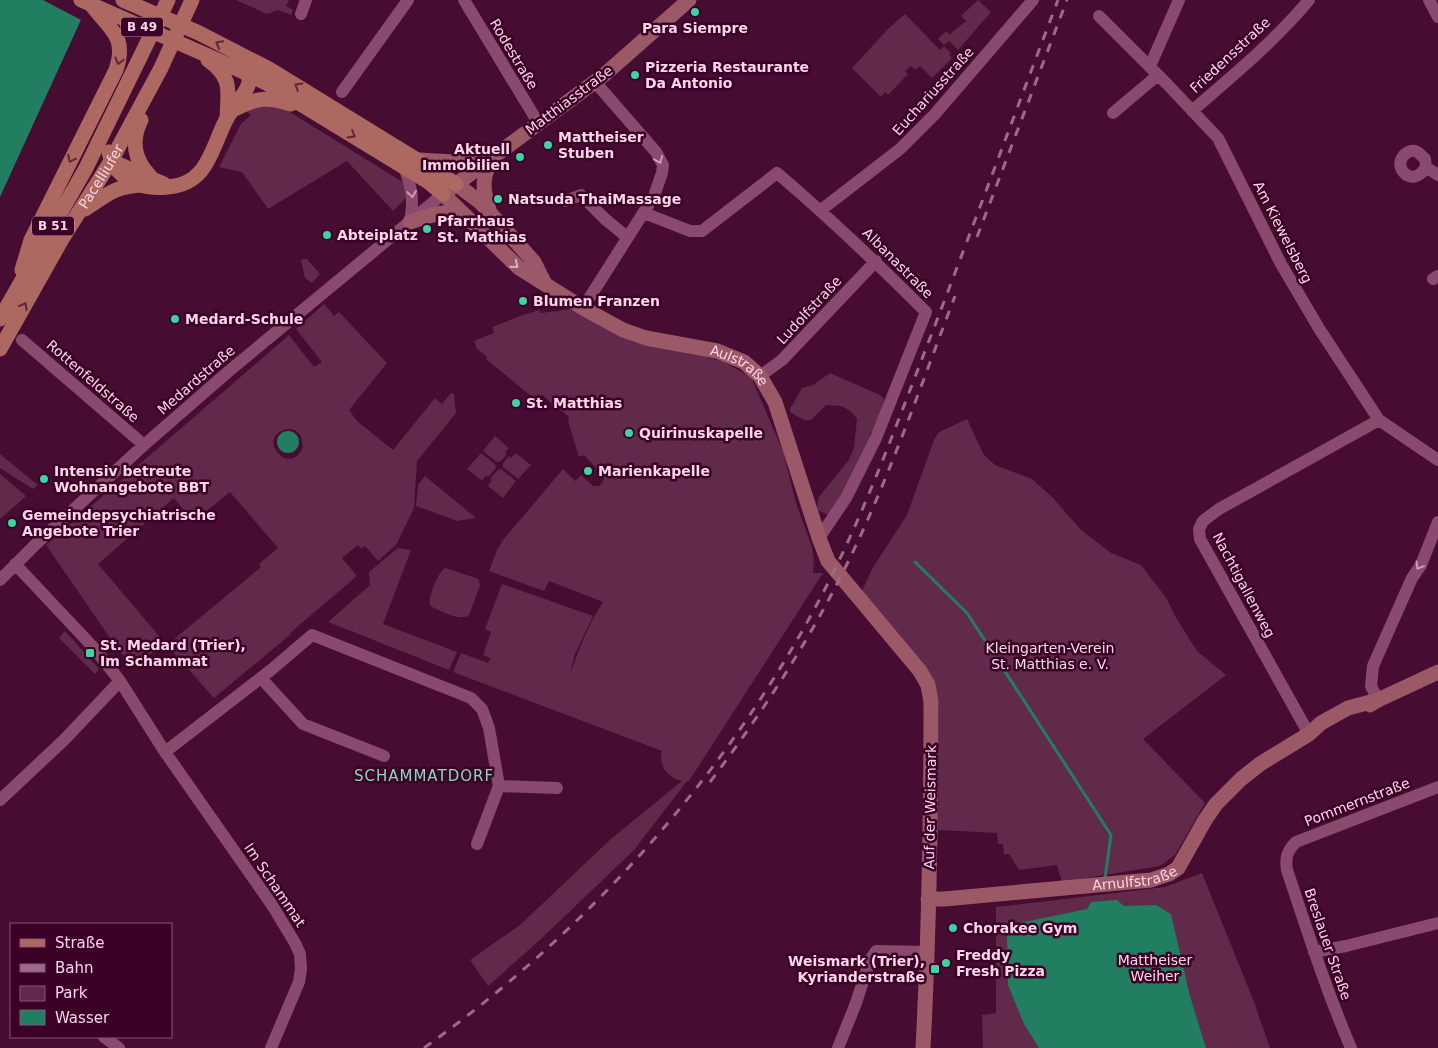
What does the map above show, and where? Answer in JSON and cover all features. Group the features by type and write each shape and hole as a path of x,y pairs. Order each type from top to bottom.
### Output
{"main road":[{"name":"B 49","path":"123,0 199,34 269,69"},
{"name":"Pacelliufer","path":"0,320 86,168 168,0"},
{"name":"Pacelliufer","path":"0,349 33,290 111,162 146,97 192,0"},
{"name":"B 49","path":"86,2 248,74"},
{"path":"20,284 23,263 31,240 116,70 121,50 113,30 86,2"},
{"path":"192,49 214,64 223,73 227,84 230,110"},
{"path":"106,129 111,162 119,173 146,182 156,188 173,187 189,182 202,170 230,110 249,83 248,64 240,54"},
{"path":"248,74 258,70 269,69 456,184"},
{"path":"248,74 427,181 443,194"},
{"path":"146,97 143,116 135,134 135,148 146,182"},
{"path":"230,110 265,98 310,110"},
{"path":"86,168 99,163 111,162"},
{"path":"79,213 112,191 146,182"}],"street":[{"path":"300,14 306,0"},
{"path":"342,92 408,0"},
{"name":"Rodestraße","path":"464,0 539,124"},
{"name":"Matthiasstraße","path":"443,194 595,82 690,0"},
{"name":"Euchariusstraße","path":"821,210 900,149 936,114 1033,0"},
{"path":"1113,113 1154,71 1179,0"},
{"name":"Friedensstraße","path":"1192,110 1257,52 1309,0"},
{"path":"1429,0 1438,17"},
{"name":"Am Kiewelsberg","path":"1099,16 1218,138 1281,264 1320,330 1379,420 1438,460"},
{"path":"583,308 654,196 663,165 656,152 595,82"},
{"path":"419,160 453,162 493,157"},
{"path":"489,212 483,184 486,170 493,157"},
{"path":"404,167 411,187 413,203 410,222"},
{"path":"1426,167 1438,175"},
{"name":"Albanastraße","path":"644,213 690,231 702,231 777,173 821,210 876,261 926,312 876,438 846,498 818,538"},
{"path":"456,184 480,202 534,262 545,284"},
{"name":"Medardstraße","path":"0,580 144,445 317,297 349,273 443,194"},
{"name":"Aulstraße","path":"443,194 518,268 583,308 623,330 646,338 717,351 744,362 760,376 775,402 824,554"},
{"path":"565,201 581,195 605,219 627,237"},
{"path":"410,222 433,213 444,212 458,214 473,222"},
{"name":"Ludolfstraße","path":"760,376 782,360 876,261"},
{"name":"Rottenfeldstraße","path":"22,340 144,445"},
{"name":"Nachtigallenweg","path":"1309,734 1200,539 1199,530 1203,521 1232,501 1379,420"},
{"path":"1378,700 1371,686 1373,666 1412,578 1421,565 1438,522"},
{"name":"Auf der Weismark","path":"824,554 854,593 920,671 928,685 931,702 928,952 923,1048"},
{"name":"Im Schammat","path":"15,564 94,648 120,682 272,905 295,943 300,954 301,969 299,982 271,1048"},
{"path":"166,752 261,678 312,635 471,698 482,710 489,728 499,786 477,844"},
{"name":"Arnulfstraße","path":"928,899 1150,880 1169,874 1178,868 1183,861 1204,820 1231,788 1260,764 1309,734 1325,731 1378,700 1438,672"},
{"path":"261,678 303,724 384,756"},
{"path":"0,800 64,740 120,682"},
{"path":"499,786 557,788"},
{"name":"Pommernstraße","path":"1289,849 1296,842 1438,787"},
{"name":"Breslauer Straße","path":"1289,849 1285,858 1287,870 1331,1000 1351,1048"},
{"path":"1314,952 1438,923"},
{"path":"838,1048 856,1003 870,960 876,951 928,952"},
{"path":"105,1038 119,1048"}],"green space":[{"path":"236,0 289,0 286,6 293,10 291,15 278,10 267,14"},
{"path":"978,0 991,12 958,50 949,41 944,45 938,39 946,31 950,34 966,21 961,16"},
{"path":"905,14 940,50 944,46 951,53 949,55 952,58 932,78 920,66 915,70 911,66 905,71 908,74 888,95 885,92 881,97 852,68 887,30"},
{"path":"270,104 285,109 401,181 408,189 407,197 393,211 347,161 268,209 242,172 219,167 241,124 251,115 247,112 256,106"},
{"path":"307,259 320,274 312,283 305,278 301,260"},
{"path":"324,304 334,316 339,312 387,363 349,410 357,421 393,450 435,398 442,404 451,393 454,394 456,413 417,461 414,508 396,545 378,561 365,546 361,548 358,545 342,558 357,576 214,698 167,645 261,567 259,564 278,548 230,492 193,522 174,498 98,564 165,643 135,666 119,651 46,545 289,335 314,367 322,362 296,329","holes":["289,429 295,430 301,436 303,447 297,456 290,459 283,457 277,452 274,446 274,439 279,433"]},
{"path":"571,309 634,342 689,352 724,362 751,377 783,451 796,503 812,547 814,558 813,573 823,573 689,781 687,781 634,850 542,938 488,986 470,960 520,925 612,838 682,781 672,777 665,770 661,762 662,751 453,672 461,653 488,663 490,658 483,655 491,632 485,629 502,584 593,616 575,654 570,674 588,628 603,602 549,581 544,591 489,571 503,540 563,469 575,481 581,475 593,486 599,486 603,482 604,476 584,455 579,457 568,421 569,417 542,395 537,401 486,359 487,357 477,349 474,341 494,333 492,327 520,316 539,310 541,313"},
{"path":"830,373 880,395 884,399 877,424 870,434 870,443 842,502 828,515 817,510 818,498 848,461 854,448 857,419 850,411 840,406 826,405 811,420 804,420 790,412 790,409 802,388 813,385"},
{"name":"Kleingarten-Verein St. Matthias e. V.","path":"967,419 984,455 995,465 1032,479 1052,497 1081,530 1111,553 1141,565 1167,599 1175,616 1197,651 1226,675 1143,739 1205,803 1175,855 1160,866 1062,882 1057,865 1019,870 1009,854 1004,854 1003,844 998,844 997,833 938,830 939,709 936,693 862,591 872,569 907,515 934,440 939,432"},
{"path":"495,436 509,448 501,461 497,462 483,451"},
{"path":"481,453 495,464 496,468 488,477 486,475 482,481 467,469"},
{"path":"516,453 531,465 518,479 503,467 503,463 509,456 511,458"},
{"path":"0,454 38,485 33,489 0,468"},
{"path":"501,469 516,481 503,498 488,486 492,480 490,478"},
{"path":"0,474 26,496 0,519"},
{"path":"425,476 476,518 457,521 416,506 418,485"},
{"path":"398,548 411,550 383,624 457,652 449,670 328,622 370,585 369,572"},
{"path":"445,568 479,580 480,586 469,615 465,617 456,617 430,605 434,585 439,574"},
{"path":"65,631 99,669 95,674 59,638"},
{"name":"Mattheiser Weiher","path":"1202,873 1254,1002 1270,1048 983,1048 982,1015 996,1013 996,907 1165,887"}],"water":[{"path":"0,0 90,0 0,197"},
{"path":"288,431 298,438 299,442 292,452 288,453 278,446 277,442 284,432"},
{"name":"Mattheiser Weiher","path":"1117,900 1124,906 1156,905 1171,914 1190,996 1206,1048 1039,1048 1024,1024 1008,985 1007,937 1015,924 1087,909 1091,902"}],"pier":[{"path":"43,0 92,0 83,21"}],"waterway":[{"path":"915,562 967,613 1111,835 1105,878"}],"railway":[{"path":"424,1048 482,1004 538,957 591,907 641,854 688,798 732,740 773,680 810,617 842,555 870,492 938,319 1058,0"},
{"path":"977,237 1067,0"},
{"path":"710,782 748,729 801,648 848,562 878,497 955,296"}],"place":[{"name":"Para Siempre","path":"695,12"},
{"name":"Pizzeria Restaurante Da Antonio","path":"635,75"},
{"name":"Mattheiser Stuben","path":"548,145"},
{"name":"Aktuell Immobilien","path":"520,157"},
{"name":"Natsuda ThaiMassage","path":"498,199"},
{"name":"Pfarrhaus St. Mathias","path":"427,229"},
{"name":"Abteiplatz","path":"327,235"},
{"name":"Blumen Franzen","path":"523,301"},
{"name":"Medard-Schule","path":"175,319"},
{"name":"St. Matthias","path":"516,403"},
{"name":"Quirinuskapelle","path":"629,433"},
{"name":"Marienkapelle","path":"588,471"},
{"name":"Intensiv betreute Wohnangebote BBT","path":"44,479"},
{"name":"Gemeindepsychiatrische Angebote Trier","path":"12,523"},
{"name":"St. Medard (Trier), Im Schammat","path":"90,653"},
{"name":"Chorakee Gym","path":"953,928"},
{"name":"Freddy Fresh Pizza","path":"946,963"},
{"name":"Weismark (Trier), Kyrianderstraße","path":"935,969"}],"district":[{"name":"SCHAMMATDORF","path":"424,776"}]}
